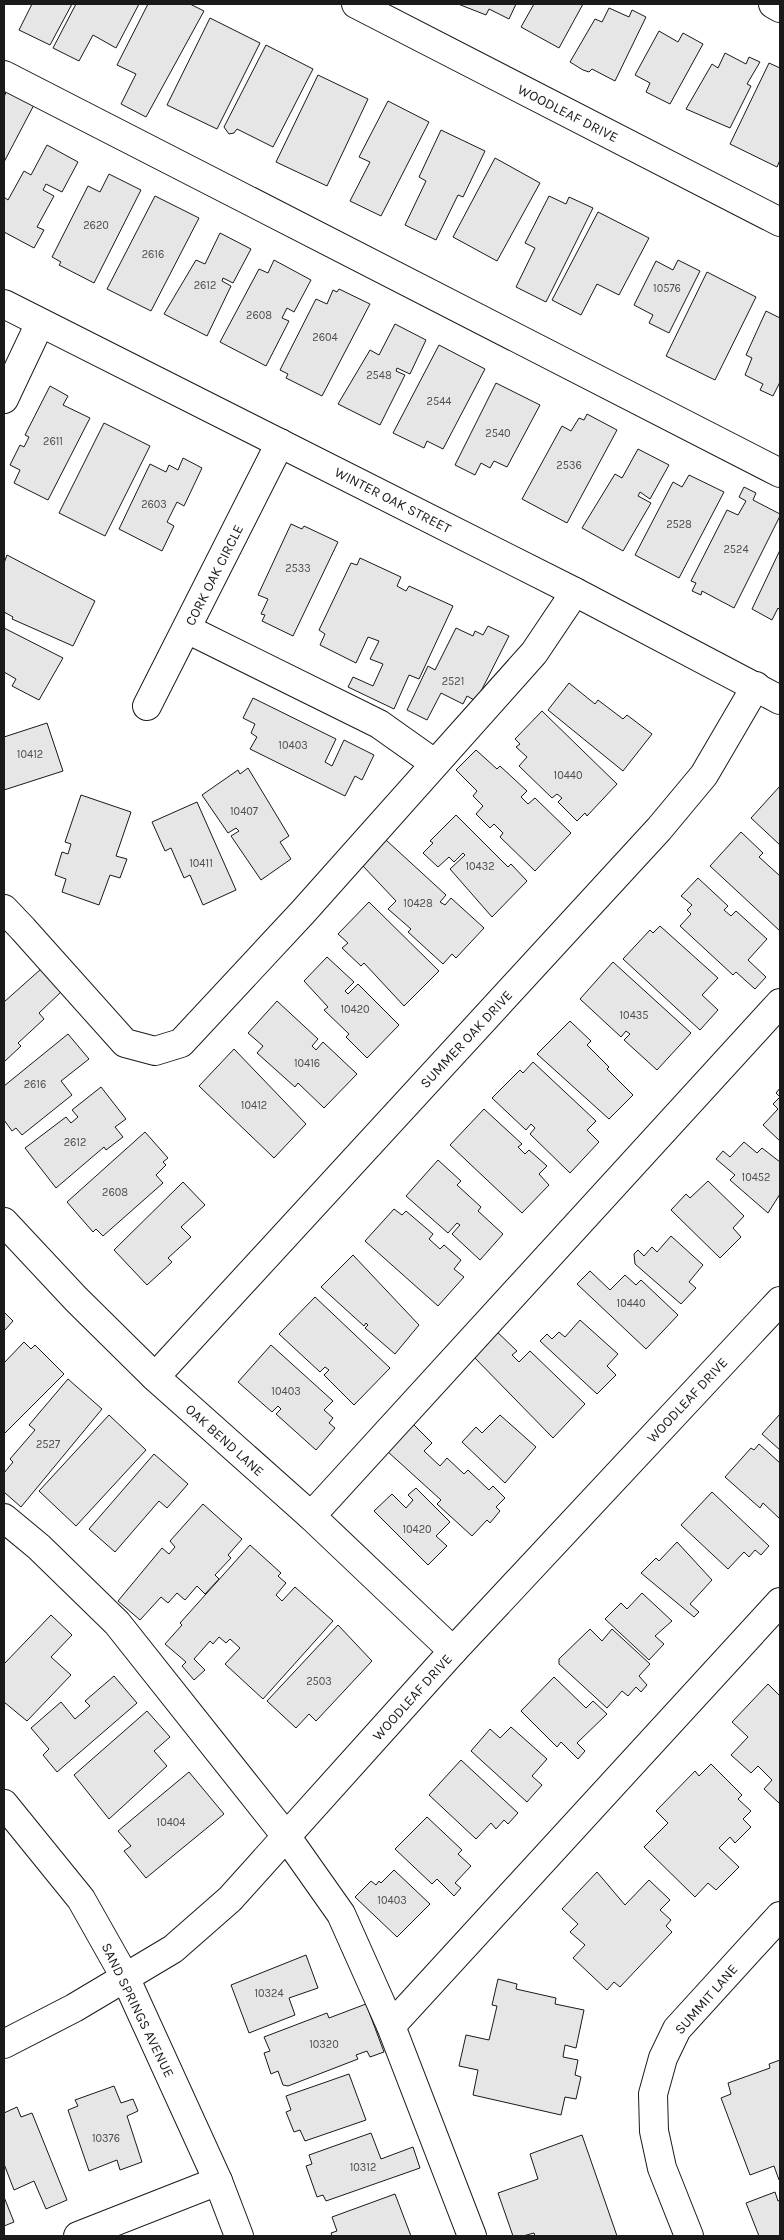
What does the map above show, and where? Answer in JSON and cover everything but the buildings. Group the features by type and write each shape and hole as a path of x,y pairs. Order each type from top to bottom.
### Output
{"street":[{"name":"WOODLEAF DRIVE","path":"356,4 780,222"},
{"path":"773,4 780,8"},
{"path":"4,75 780,473"},
{"name":"WINTER OAK STREET","path":"4,304 575,592 780,700"},
{"path":"4,399 40,323"},
{"name":"CORK OAK CIRCLE","path":"147,706 280,443"},
{"path":"4,909 125,1043 155,1051 181,1043 303,912 534,653 575,592"},
{"path":"187,629 379,724 434,763"},
{"name":"SUMMER OAK DRIVE","path":"155,1377 659,829 704,775 756,686"},
{"path":"311,1516 780,1003"},
{"name":"OAK BEND LANE","path":"4,1222 76,1299 155,1377 311,1516 453,1651"},
{"name":"WOODLEAF DRIVE","path":"4,2044 74,2008 173,1949 230,1899 453,1651 780,1301"},
{"path":"4,1518 39,1547 117,1623 286,1836 341,1914 391,2026 472,2236"},
{"path":"391,2026 780,1602"},
{"name":"SAND SPRINGS AVENUE","path":"4,1804 81,1899 125,1977 218,2181 239,2236"},
{"name":"SUMMIT LANE","path":"690,2236 662,2168 654,2131 653,2094 663,2058 677,2029 780,1916"},
{"path":"78,2236 218,2181"}]}
